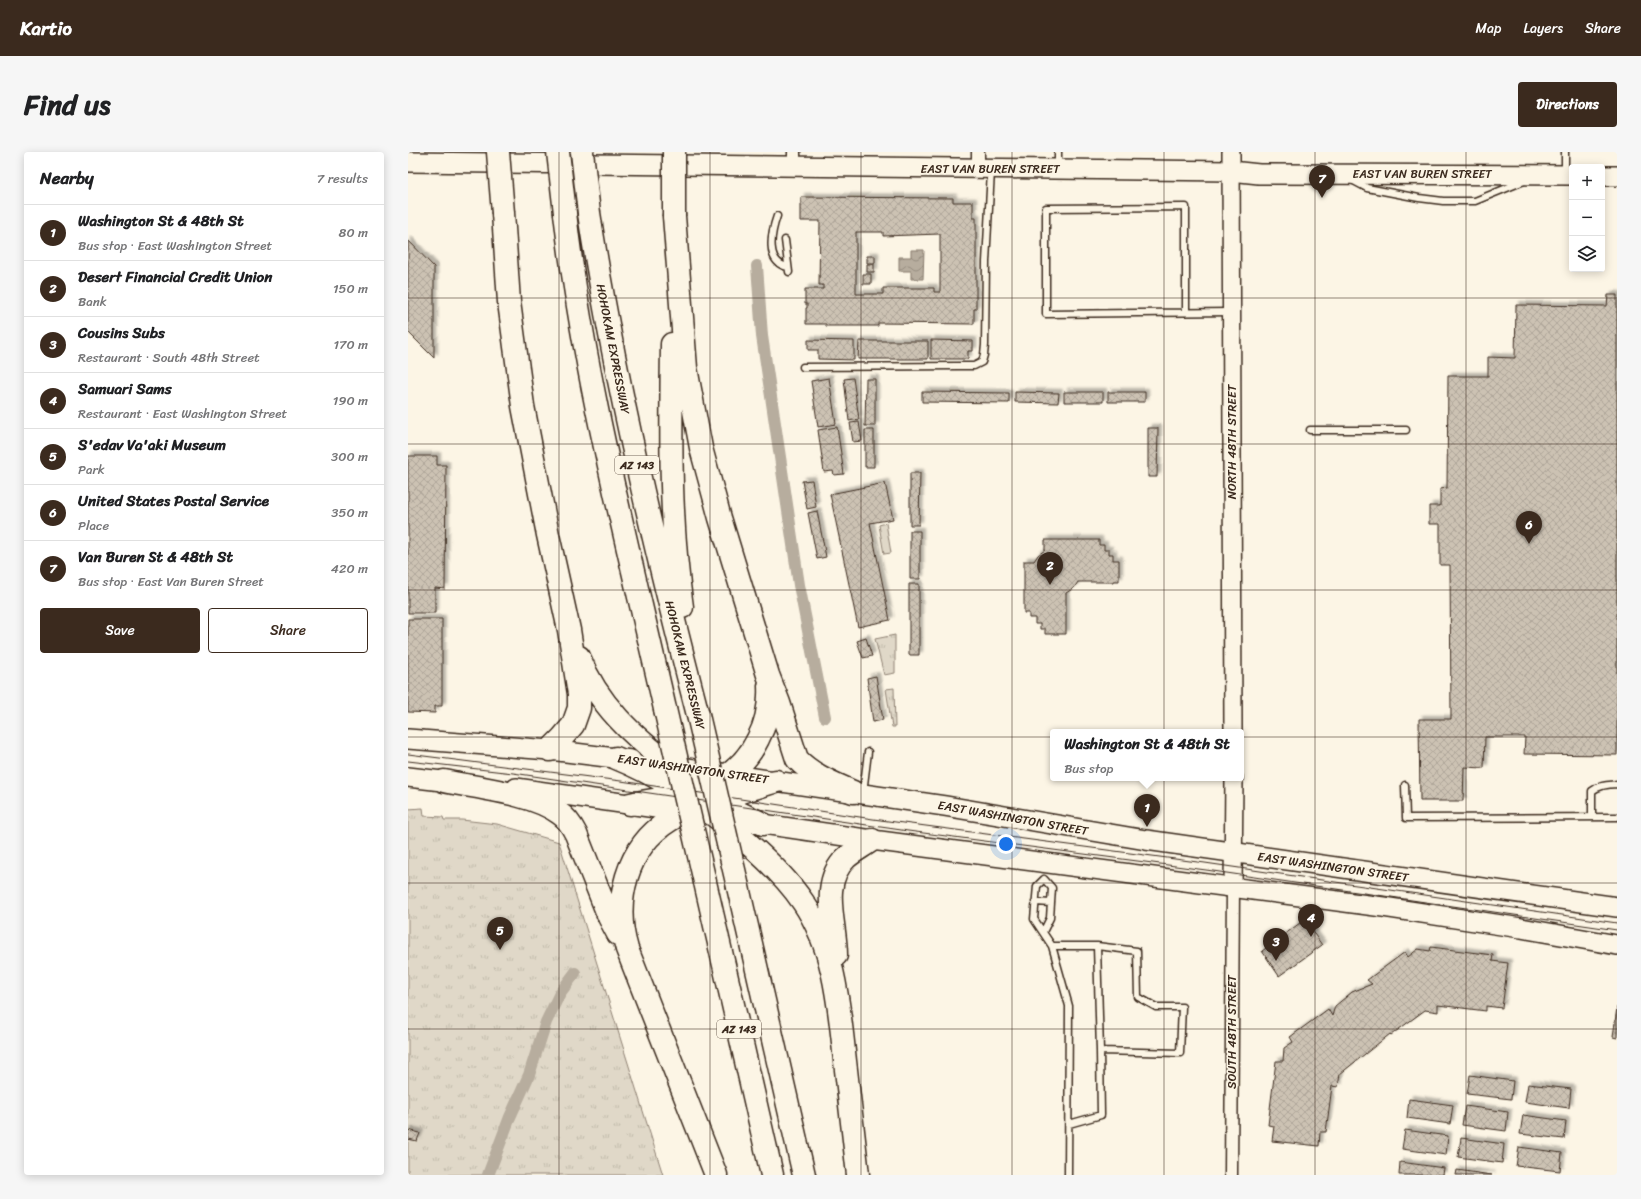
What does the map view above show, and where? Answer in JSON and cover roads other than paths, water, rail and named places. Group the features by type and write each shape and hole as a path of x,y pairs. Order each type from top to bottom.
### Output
{"highway":[{"path":"498,152 509,302 523,406 548,535 569,630 579,694 578,714 570,729 550,750"},
{"path":"544,152 558,213"},
{"name":"AZ 143","path":"558,152 558,213 603,436 772,1175"},
{"name":"HOHOKAM EXPRESSWAY","path":"582,152 589,213 609,333 626,416 668,601 698,715 804,1175"},
{"path":"674,152 671,434 673,502 681,599 698,715"},
{"path":"674,216 684,341 689,388 695,423 715,503 768,675 797,759 818,775 858,793"},
{"path":"569,630 581,662 602,698 624,725 652,751 672,766 701,803"},
{"path":"701,803 708,787 731,775 750,754 765,723 770,696 768,675"},
{"path":"616,758 639,767 701,803 764,857 788,883 803,902 815,921 825,944 836,987"},
{"path":"716,1175 622,932 620,911 622,892 627,874 636,856 655,832 669,820 701,803 776,781"},
{"path":"444,782 525,797 538,801 561,813 576,834 609,917 631,958"},
{"path":"630,804 701,803 763,824"},
{"path":"858,1175 836,987 836,942 831,901 831,884 836,870 847,857 872,840"}],"main road":[{"name":"EAST VAN BUREN STREET","path":"408,162 771,166 794,159 982,163 1058,161 1231,161 1259,174 1568,175"},
{"path":"1605,176 1617,176"},
{"name":"EAST WASHINGTON STREET","path":"408,739 550,750 616,758 858,793 1234,853 1617,907"},
{"path":"408,777 512,788 630,804"},
{"path":"763,824 872,840 1045,871 1233,888 1383,907 1513,926 1617,945"}],"street":[{"name":"NORTH 48TH STREET","path":"1231,161 1233,729"},
{"path":"1233,888 1234,781"},
{"name":"SOUTH 48TH STREET","path":"1232,1175 1233,888"}],"lane":[{"path":"1565,152 1568,175"},
{"path":"803,367 974,366 982,362 984,359 985,345 986,262 989,197 982,163"},
{"path":"1340,174 1367,188 1443,201 1475,201 1540,175"},
{"path":"1186,312 1186,207 1046,208 1046,314 1231,312"},
{"path":"777,216 771,235 774,257 779,264 789,270 785,240"},
{"path":"1310,430 1406,430"},
{"path":"858,793 868,752"},
{"path":"1592,817 1592,791 1604,785 1617,784"},
{"path":"1405,785 1406,818 1617,817"},
{"path":"1045,871 1036,886 1034,919 1052,946 1069,1006 1068,1175"},
{"path":"1043,932 1050,918 1052,888 1045,871"},
{"path":"1035,902 1051,903"},
{"path":"1052,946 1097,946 1137,951 1138,997 1156,1007 1182,1007 1180,1053 1100,1051"},
{"path":"1069,1124 1100,1115 1097,946"}],"water":[{"path":"911,250 924,250 923,279 911,279 911,271 899,271 899,257 911,257"}],"waterway":[{"path":"757,266 762,336 799,585 825,717"},
{"path":"488,1175 510,1117 529,1075 546,1022 560,993 575,973"}],"tram line":[{"path":"408,754 621,781 873,819 1205,863 1617,923"},
{"path":"408,761 513,773 908,831 1206,870 1617,930"}],"place":[{"name":"Van Buren St & 48th St","path":"1322,198"},
{"name":"United States Postal Service","path":"1529,544"},
{"name":"Desert Financial Credit Union","path":"1050,585"},
{"name":"Washington St & 48th St","path":"1147,827"},
{"name":"Samuari Sams","path":"1311,937"},
{"name":"S'edav Va'aki Museum","path":"500,950"},
{"name":"Cousins Subs","path":"1276,961"}]}
